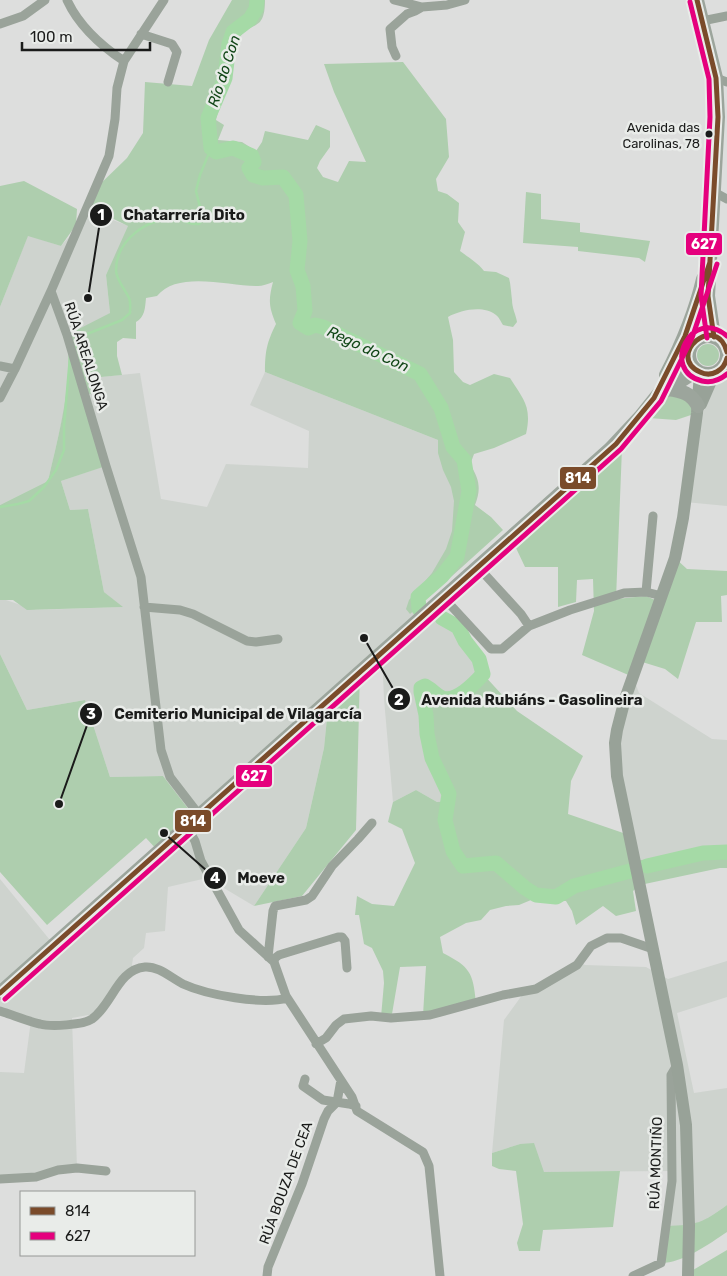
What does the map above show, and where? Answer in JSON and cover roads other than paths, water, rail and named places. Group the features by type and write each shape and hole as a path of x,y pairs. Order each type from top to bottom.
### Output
{"main road":[{"path":"0,992 200,816 279,743 610,449 635,422 688,357 708,296 714,192 722,133 718,117 722,80 697,0"},
{"path":"654,398 685,336 710,262"},
{"path":"654,398 704,373 722,368 727,359 725,347 721,341 708,296"},
{"path":"695,340 708,336 721,341"},
{"path":"688,357 690,362 704,373"},
{"path":"688,1276 689,1226 686,1126 677,1065 617,776 615,743 624,699 676,558 704,373"},
{"path":"668,390 682,391 694,398 698,409"}],"street":[{"path":"0,24 23,16 45,0"},
{"path":"67,0 84,28 109,51 124,61"},
{"name":"RÚA AREALONGA","path":"164,0 124,61 117,88 115,119 109,156 51,291 67,335 141,577 161,750 170,776 200,816"},
{"path":"394,0 422,7 447,5 465,0"},
{"path":"396,56 392,47 390,29 402,17 422,7"},
{"path":"702,21 727,16"},
{"path":"141,34 172,44 176,48 177,52 168,82"},
{"path":"714,192 727,199"},
{"path":"0,398 16,369 51,291"},
{"path":"0,366 16,369"},
{"path":"646,592 653,516"},
{"path":"478,567 521,614 529,626"},
{"path":"443,597 491,649 502,649 529,626 570,610 624,593 646,592 662,596"},
{"path":"144,607 180,610 193,614 247,641 256,642 278,639"},
{"path":"271,960 273,911 275,906 306,900 312,896 332,866 372,823"},
{"path":"187,827 195,841 201,861 240,930 271,960 288,998 341,1080 357,1111 423,1152 429,1166 440,1276"},
{"path":"271,960 279,955 342,937 345,941 347,968"},
{"path":"316,1044 326,1038 336,1025 344,1020 370,1016 391,1018 430,1015 536,988 577,965 592,946 607,938 621,938 653,949"},
{"path":"0,1011 41,1024 91,1020 100,1012 131,972 143,967 152,967 182,984 220,995 278,1001 288,998"},
{"name":"RÚA MONTIÑO","path":"633,1276 661,1263 672,1181 672,1075 677,1065"},
{"path":"306,1080 303,1086 323,1100 356,1106"},
{"name":"RÚA BOUZA DE CEA","path":"267,1276 268,1267 302,1184 324,1119 328,1111 337,1102 341,1080"},
{"path":"0,1179 36,1178 58,1170 77,1168 106,1171"}],"waterway":[{"name":"Rego do Con","path":"257,0 256,9 250,19 233,32 229,44 225,78 208,118 211,148 216,152 233,148 252,156 254,162 249,168 253,175 263,178 283,177 296,195 300,241 297,270 303,286 305,311 300,323 308,328 315,325 323,327 420,374 441,408 453,447 464,460 469,491 457,557 442,576 418,597 419,609"},
{"path":"76,346 87,334 122,320 130,313 130,300 116,274 117,259 128,240 136,232 156,221 177,219 192,224 199,224 203,219 196,191 211,148"},
{"path":"0,507 29,501 44,487 56,470 64,450 64,426 70,357"},
{"name":"Rego do Con","path":"442,618 458,627 465,641 479,659 483,674 465,691 453,698 442,698 425,686 421,688 432,758 449,794 445,820 453,851 463,866 496,863 536,895 556,897 574,886 630,871"},
{"name":"Rego do Con","path":"647,866 703,853 727,852"}],"place":[{"name":"Avenida das Carolinas, 78","path":"709,134"},
{"name":"Chatarrería Dito","path":"88,298"},
{"name":"Avenida Rubiáns - Gasolineira","path":"364,638"},
{"name":"Cemiterio Municipal de Vilagarcía","path":"59,804"},
{"name":"Moeve","path":"164,833"}],"water label":[{"name":"Río do Con","path":"224,71"}]}
